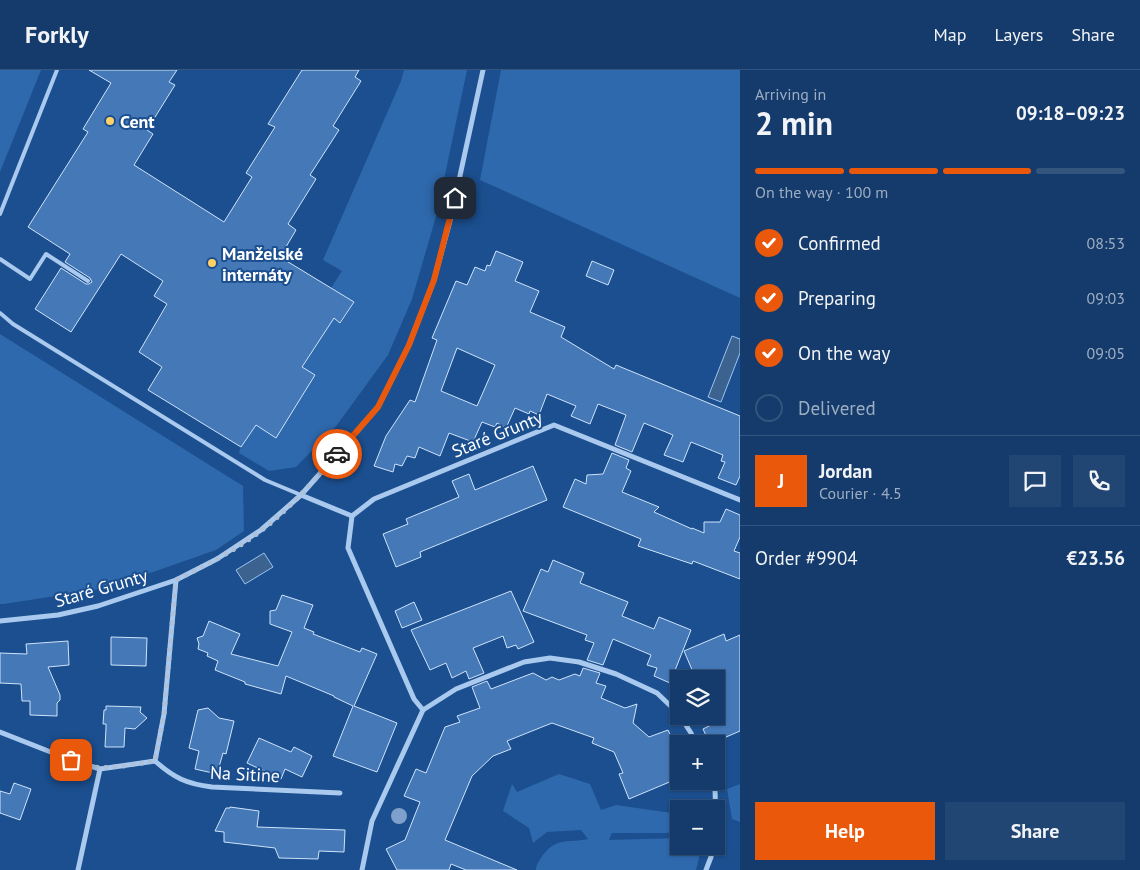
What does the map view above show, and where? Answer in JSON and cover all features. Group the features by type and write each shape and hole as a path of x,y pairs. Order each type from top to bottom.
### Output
{"street":[{"name":"Staré Grunty","path":"0,621 26,620 74,612 176,580 217,559 262,530 301,495 378,407 409,345 434,280 483,70"},
{"name":"Staré Grunty","path":"352,516 374,500 554,424 740,500"},
{"path":"301,495 352,516 348,548 414,699 423,710"},
{"path":"0,732 71,760 100,768 155,761 164,714 176,580"},
{"path":"362,870 372,821 423,710 456,689 524,662 550,658 579,662 616,674 658,693 670,706"},
{"name":"Na Sitine","path":"155,761 181,780 195,785 340,793"},
{"path":"78,870 100,768"},
{"path":"706,870 711,855"}],"lane":[{"path":"0,214 57,70"},
{"path":"0,259 30,279 46,254 88,281"},
{"path":"0,313 13,324 265,480 301,495"}],"shaded area":[{"path":"0,70 41,70 0,172"},
{"path":"404,70 467,70 437,213 412,299 388,355 337,425 296,467 269,471 239,453 240,449 256,425 275,437 315,375 302,367 334,318 341,323 354,303 331,288 342,271 323,260 401,81"},
{"path":"501,70 740,70 740,298 480,180"},
{"path":"0,334 243,486 244,531 216,550 107,588 0,604"},
{"path":"732,336 740,339 740,353 721,402 708,397"},
{"path":"264,553 273,567 245,584 236,570"},
{"path":"559,774 590,784 601,810 616,805 670,813 670,832 612,833 609,840 670,838 670,855 700,855 696,870 536,870 537,864 543,855 553,845 588,839 581,830 547,832 533,843 529,828 503,811 512,784 517,792"},
{"path":"740,784 740,822 732,819 727,789"}],"building":[{"name":"Manželské internáty","path":"89,70 177,70 169,82 175,85 147,130 153,134 134,165 224,222 252,177 246,173 275,127 268,124 302,70 359,70 355,77 361,81 333,126 339,130 310,175 316,179 288,224 296,230 280,257 354,302 340,323 334,318 302,367 315,375 276,438 256,425 241,447 148,390 162,367 139,352 167,304 154,296 163,281 121,254 71,332 35,309 61,268 86,284 92,282 90,278 65,262 70,254 28,227 88,132 83,129 111,83"},
{"path":"496,251 523,262 515,281 539,291 530,312 565,327 561,337 614,369 616,365 740,416 740,476 736,485 718,478 725,462 721,461 723,455 691,442 683,462 664,455 673,435 644,423 632,452 615,445 626,415 598,404 590,424 571,416 576,406 547,394 539,415 530,411 529,414 515,408 506,428 497,423 495,427 482,422 473,442 449,433 440,456 419,447 415,458 407,456 402,466 395,464 393,472 374,466 386,436 410,400 415,402 437,340 432,338 456,281 467,285 475,267 485,271 487,265 490,266","holes":["457,348 495,365 477,406 441,391"]},
{"path":"592,261 614,270 608,285 586,276"},
{"path":"612,453 629,460 626,468 631,471 622,492 659,507 654,512 704,533 704,522 720,522 726,509 740,515 740,537 734,551 740,553 740,579 693,561 692,564 638,546 641,539 563,507 575,479 586,484 587,475 603,474"},
{"path":"533,466 547,500 420,552 421,557 396,567 383,534 408,524 406,519 459,497 452,481 469,474 475,490"},
{"path":"553,560 584,573 580,583 628,602 622,616 654,629 659,617 691,630 675,670 670,670 670,683 654,676 657,668 647,665 651,655 613,639 603,665 587,660 594,643 585,640 587,635 523,611 541,569 548,572"},
{"path":"511,591 534,642 518,649 516,645 507,648 503,636 473,648 484,673 469,679 466,671 452,678 446,663 430,670 411,630"},
{"path":"282,595 313,605 304,628 314,632 313,634 360,652 362,648 377,654 354,706 397,723 377,772 333,756 353,706 286,676 281,694 245,684 245,682 215,670 218,661 207,656 208,653 198,649 197,638 203,636 209,621 240,634 231,654 278,666 292,632 270,624 270,611 276,610"},
{"path":"414,602 422,620 402,628 395,611"},
{"path":"724,634 726,641 740,635 740,731 725,738 725,735 706,735 703,729 711,725 725,725 725,670 692,670 684,651"},
{"path":"111,637 147,638 146,666 111,665"},
{"path":"68,641 69,665 48,667 60,695 60,700 57,703 57,716 30,715 30,701 22,701 21,684 0,683 0,653 27,654 26,644"},
{"path":"583,668 600,673 596,683 606,686 601,698 625,708 637,704 633,723 649,737 668,730 670,735 670,782 629,799 619,774 623,773 614,752 592,743 594,738 552,723 507,741 511,749 493,756 472,776 445,840 517,870 466,870 451,864 449,870 397,870 386,849 405,840 420,802 404,796 416,769 426,773 445,727 460,722 457,716 480,708 472,687 487,681 491,689 533,673 546,680 552,677 559,680 575,674 580,676"},
{"path":"106,706 141,707 140,712 147,718 135,729 125,728 124,747 105,747 106,724 103,724"},
{"path":"208,708 219,718 234,721 226,754 223,753 217,774 195,769 199,751 189,748 198,710"},
{"path":"259,738 291,752 294,747 312,756 302,777 285,769 281,779 247,763"},
{"path":"14,783 31,789 20,820 0,813 0,791 10,794"},
{"path":"226,808 259,811 257,827 345,830 344,852 319,851 318,859 279,858 275,848 224,842 224,832 215,831"}],"way so far":[{"path":"71,760 100,768 155,761 164,714 176,580 217,559 262,530 301,495 337,454"}],"place":[{"name":"Cent","path":"110,121"},
{"name":"Manželské internáty","path":"212,263"}],"route":[{"path":"337,454 378,407 409,345 434,280 455,198"}]}
